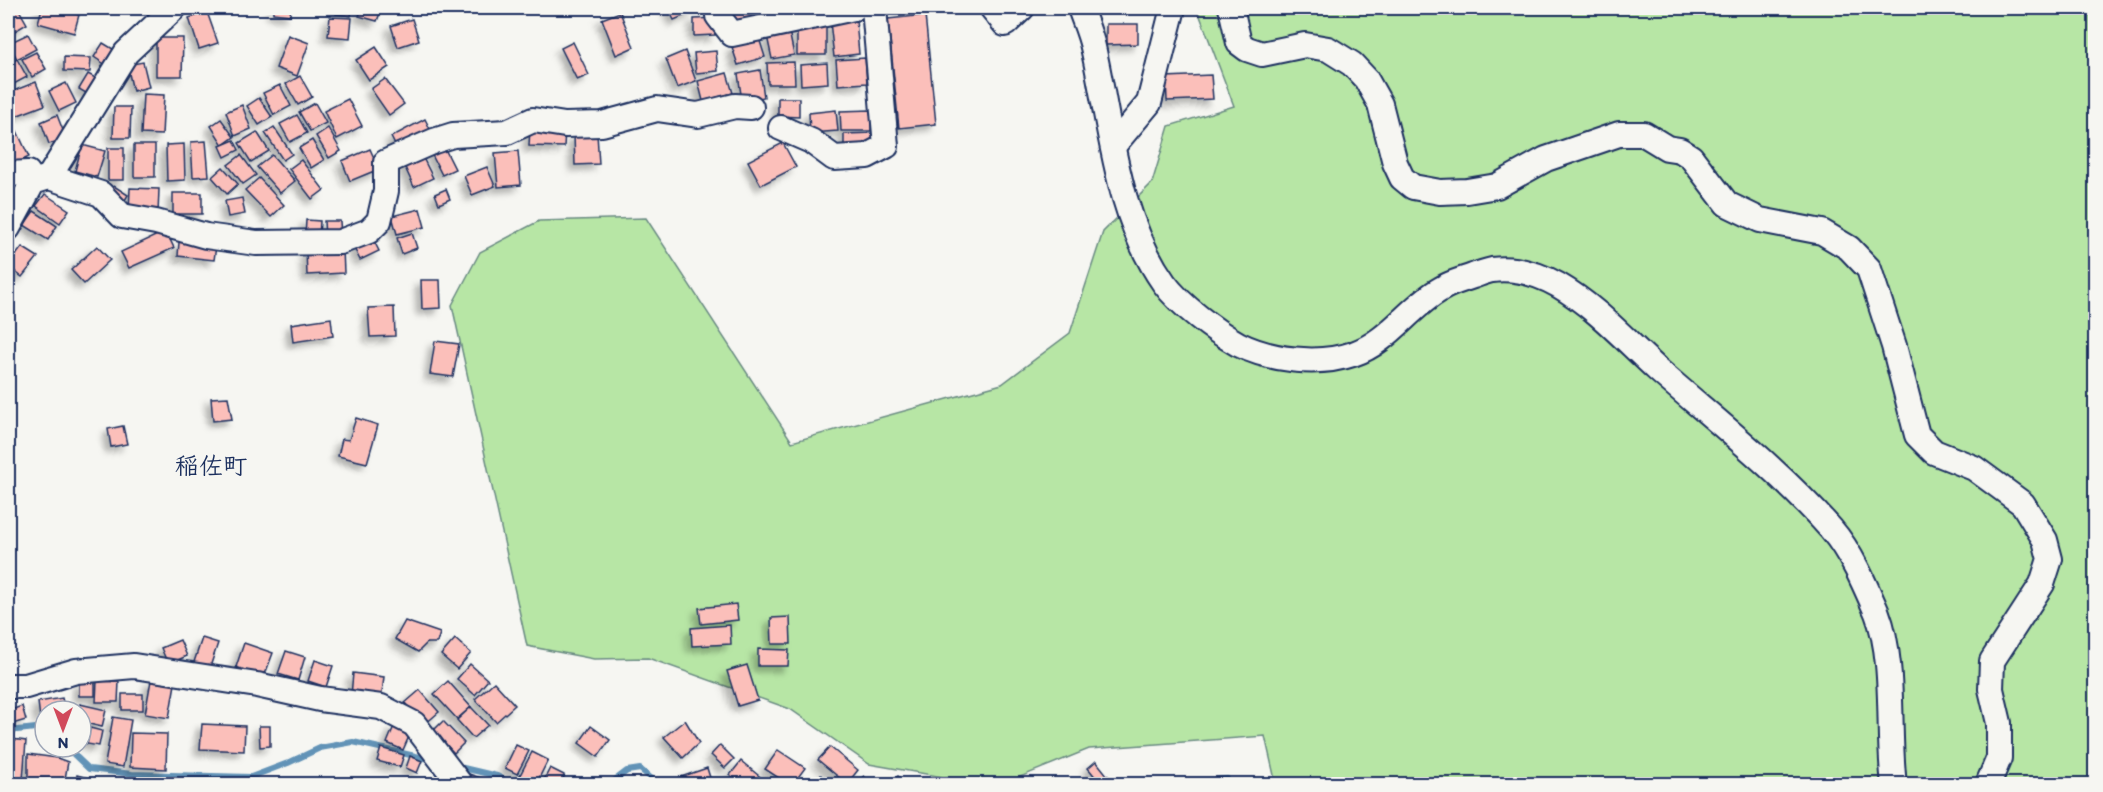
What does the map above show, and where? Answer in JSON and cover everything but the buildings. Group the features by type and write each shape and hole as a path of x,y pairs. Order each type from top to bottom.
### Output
{"street":[{"path":"8,228 126,53 174,8"},
{"path":"718,16 732,34 854,8"},
{"path":"782,128 811,141 834,158 867,156 886,146 874,8"},
{"path":"992,8 1005,24 1023,8"},
{"path":"1080,8 1092,44 1125,200 1140,238 1165,284 1218,333 1250,350 1278,357 1303,361 1351,355 1370,346 1395,328 1440,289 1490,270 1533,273 1560,286 1594,310 1631,346 1785,482 1833,531 1854,564 1879,617 1888,665 1894,784"},
{"path":"1114,145 1149,104 1173,8"},
{"path":"1231,8 1239,43 1247,50 1262,54 1305,45 1328,49 1352,64 1366,80 1380,104 1395,163 1402,178 1413,187 1440,192 1497,186 1546,159 1619,134 1644,134 1667,148 1680,150 1691,157 1727,204 1760,220 1822,232 1849,248 1869,269 1894,346 1917,435 1934,452 1974,468 2023,504 2039,528 2048,550 2050,559 2042,584 1992,661 1991,689 1999,723 1999,758 1989,784"},
{"path":"8,174 28,173 41,179 101,194 122,216 156,222 206,236 256,243 340,242 369,231 379,221 386,191 386,162 434,141 453,135 507,132 533,120 564,125 602,124 657,109 698,116 735,106 751,107"},
{"path":"8,686 26,686 76,671 134,666 257,685 320,699 381,707 414,724 460,784"}],"green space":[{"path":"1197,8 2095,8 2095,784 1276,784 1265,736 1089,749 1003,784 983,784 869,764 790,709 648,658 594,659 527,646 452,305 480,252 539,221 646,218 792,442 1002,384 1070,333 1103,232 1152,183 1169,126 1234,106"}],"waterway":[{"path":"8,731 33,728"},
{"path":"79,759 89,769 132,774 251,777 320,748 353,742 433,760"},
{"path":"455,766 497,776 513,784"},
{"path":"610,784 627,771 640,769 658,784"},
{"path":"1177,784 1227,779"}],"district":[{"name":"稲佐町","path":"211,465"}]}
